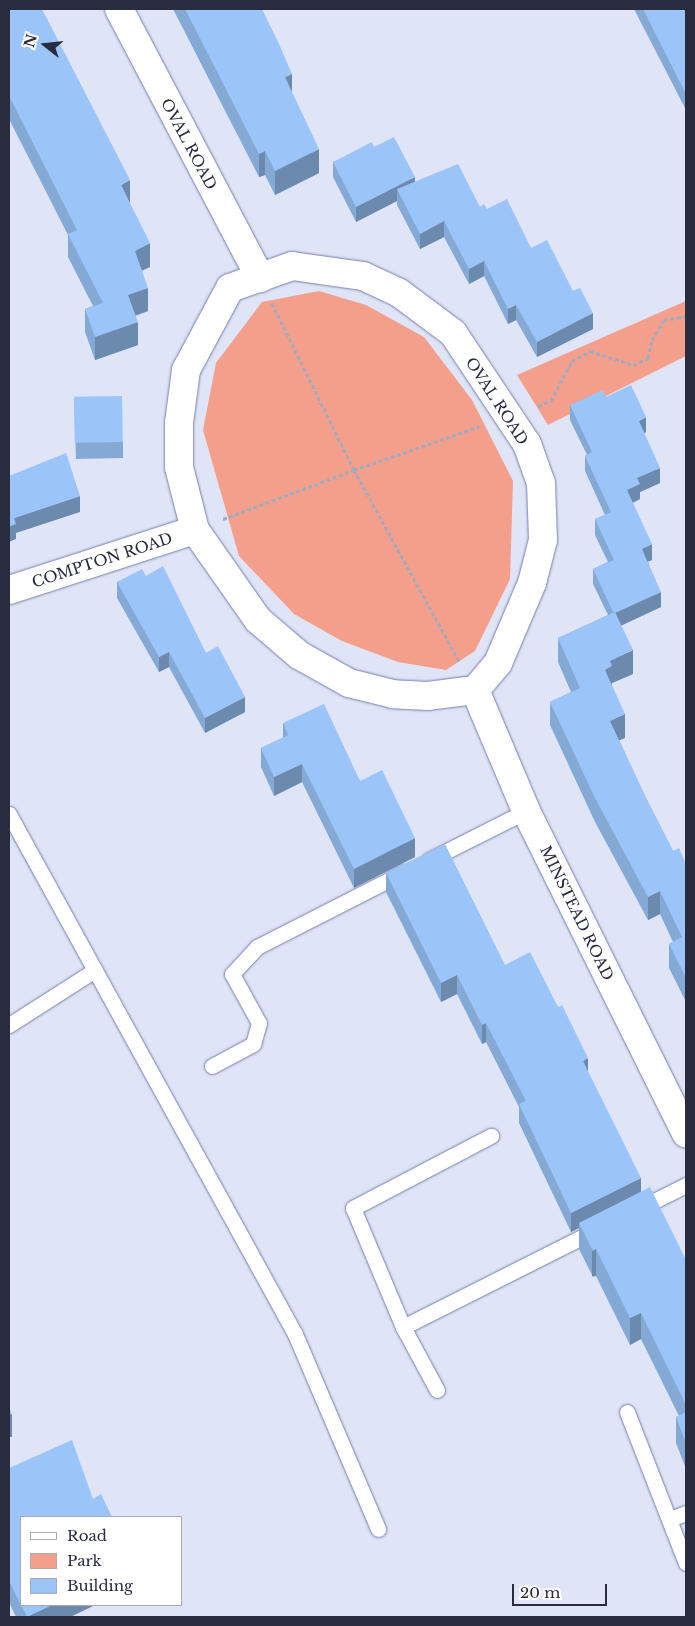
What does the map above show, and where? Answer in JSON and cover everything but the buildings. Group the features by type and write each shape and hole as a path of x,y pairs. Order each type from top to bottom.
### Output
{"street":[{"name":"OVAL ROAD","path":"119,9 260,278"},
{"name":"OVAL ROAD","path":"292,266 320,268 363,276 398,292 453,333 527,444 542,483 543,540 532,583 498,664 475,690 428,696 392,694 349,684 299,655 258,620 195,530 180,467 179,423 186,370 230,288 260,278 292,266"},
{"name":"COMPTON ROAD","path":"9,590 195,530"},
{"name":"MINSTEAD ROAD","path":"475,690 526,811 686,1132"}],"lane":[{"path":"212,1066 253,1044 259,1023 232,974 256,947 526,811"},
{"path":"9,814 295,1334 378,1529"},
{"path":"9,1025 95,970"},
{"path":"437,1390 403,1327 353,1208 492,1136"},
{"path":"403,1327 686,1185"},
{"path":"627,1412 686,1562"},
{"path":"670,1519 686,1513"}],"path":[{"path":"260,278 354,470 475,690"},
{"path":"195,530 354,470 551,402 572,361 590,351 633,365 648,358 652,340 664,320 686,316"}],"green space":[{"path":"319,291 366,305 424,337 472,400 513,481 510,579 475,651 446,670 398,662 342,641 294,614 239,556 203,430 216,363 262,302"},
{"path":"686,301 686,356 548,425 517,375"}]}
